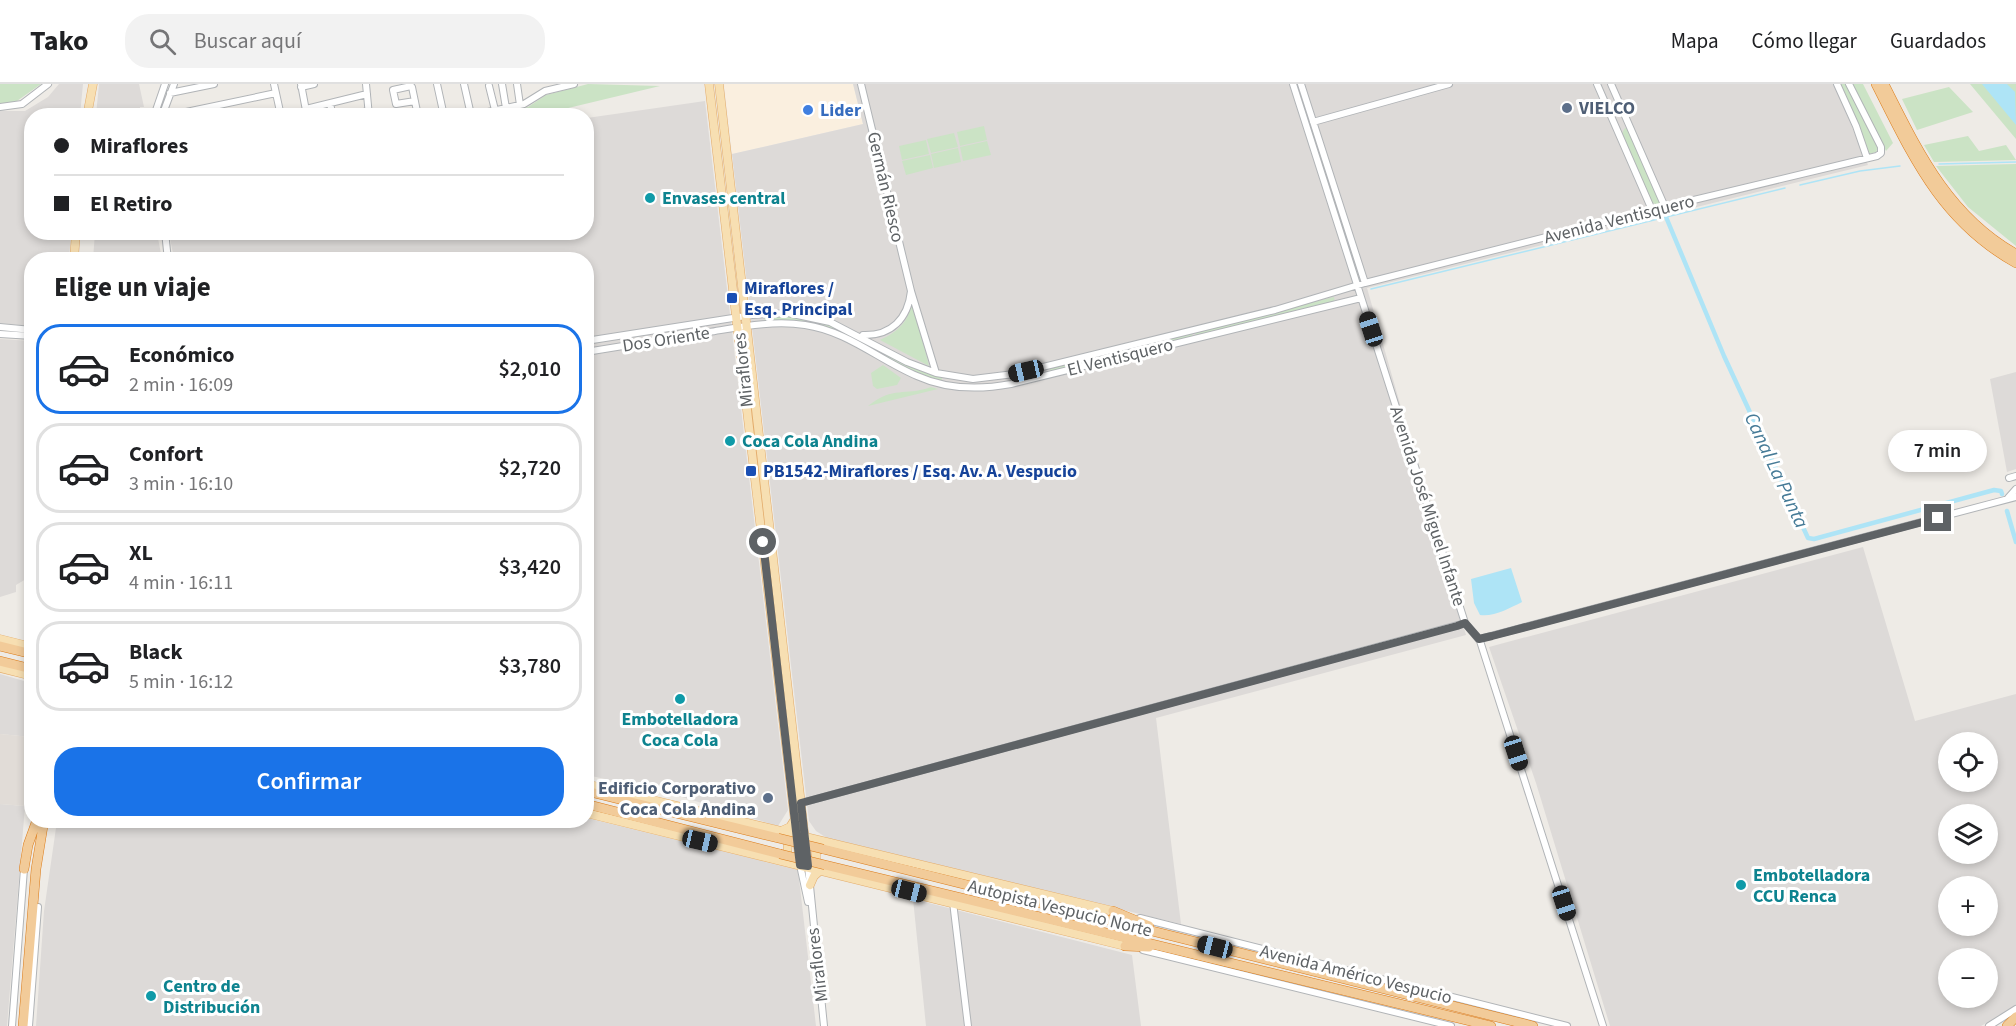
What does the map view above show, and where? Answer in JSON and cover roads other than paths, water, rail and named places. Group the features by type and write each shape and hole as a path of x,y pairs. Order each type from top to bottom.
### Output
{"highway":[{"path":"1876,84 1914,159 1939,197 1968,228 2016,263"},
{"path":"1884,84 1922,158 1946,194 1973,223 2016,254"},
{"path":"0,646 24,648"},
{"path":"0,662 24,671"},
{"name":"Autopista Vespucio Norte","path":"594,788 779,835 823,849 1533,1026"},
{"name":"Autopista Vespucio Norte","path":"594,806 783,858 1179,949 1491,1026"},
{"path":"24,869 28,845 34,828"},
{"path":"18,1026 30,869 36,828"},
{"path":"23,1026 36,869 43,828"},
{"path":"38,907 45,828"},
{"path":"1113,912 1182,939"},
{"path":"1125,946 1179,949"},
{"path":"2008,1026 2016,1017"},
{"path":"1461,1019 1475,1026"},
{"path":"2008,1026 2016,1022"}],"main road":[{"path":"88,108 93,84"},
{"name":"Miraflores","path":"709,84 741,317"},
{"name":"Miraflores","path":"718,84 731,182 742,327 804,865"},
{"path":"721,183 731,182"},
{"name":"Miraflores","path":"752,414 801,803 798,820"},
{"path":"0,639 24,646"},
{"path":"0,668 24,673"},
{"name":"Avenida Américo Vespucio","path":"594,815 783,858 804,865 824,867 1125,946"},
{"path":"783,858 789,854 788,843 779,835 798,820 817,840 816,860 824,867 814,876 810,885"},
{"name":"Avenida Américo Vespucio","path":"779,835 800,836 1113,912"}],"street":[{"path":"0,107 22,104 48,84"},
{"path":"157,108 165,84"},
{"path":"165,108 174,84"},
{"path":"170,93 214,84"},
{"path":"274,84 280,108"},
{"path":"305,108 301,86 314,84"},
{"path":"366,84 368,108"},
{"path":"437,84 442,108"},
{"path":"464,84 469,108"},
{"path":"502,84 506,108 520,105 546,87 572,84"},
{"path":"517,84 520,105"},
{"name":"Germán Riesco","path":"861,84 911,291 936,373"},
{"name":"Avenida José Miguel Infante","path":"1293,84 1465,623 1479,639 1603,1026"},
{"path":"1301,84 1365,283"},
{"path":"1313,122 1449,84"},
{"path":"1597,84 1652,210"},
{"path":"1611,84 1665,207"},
{"path":"1837,84 1856,126 1867,158"},
{"name":"Avenida Ventisquero","path":"1357,287 1365,283 1881,153 1881,147 1849,84"},
{"path":"415,101 394,103 393,90 411,86 415,101 416,108"},
{"path":"489,86 494,108"},
{"path":"205,108 276,93"},
{"path":"318,108 367,94"},
{"path":"330,104 331,108"},
{"path":"1617,131 1629,125"},
{"path":"1347,257 1356,254"},
{"name":"El Ventisquero","path":"741,317 788,314 817,318 861,335 907,362 936,373 973,379 992,378 1047,366 1357,287"},
{"path":"861,335 880,334 895,327 906,311 911,291"},
{"path":"1337,293 1340,303"},
{"name":"El Ventisquero","path":"742,327 782,323 821,328 843,336 916,376 953,387 991,387 1049,375 1361,298"},
{"path":"760,315 761,325"},
{"name":"Dos Oriente","path":"594,340 741,317"},
{"path":"0,327 24,332"},
{"name":"Dos Oriente","path":"594,351 742,327"},
{"path":"1194,330 1196,339"},
{"path":"0,334 24,333"},
{"path":"1047,366 1049,375"},
{"path":"2006,500 2016,489"},
{"path":"1479,639 2016,497"},
{"path":"801,803 1465,623"},
{"name":"Miraflores","path":"804,865 810,885 810,905"},
{"name":"Miraflores","path":"804,865 824,1026"},
{"path":"12,1026 24,869"},
{"path":"953,902 968,1026"},
{"path":"29,1026 38,907"},
{"name":"Avenida Américo Vespucio","path":"1113,912 1567,1026"},
{"name":"Avenida Américo Vespucio","path":"1125,946 1451,1026"},
{"path":"1989,1026 2016,1009"}],"water":[{"path":"1982,84 2007,84 2015,92 2016,125"},
{"path":"1511,568 1522,602 1496,613 1480,615 1474,603 1471,579"}],"waterway":[{"path":"1939,164 2016,162"},
{"path":"1800,185 1860,171 1900,166"},
{"path":"1371,289 1785,188"},
{"name":"Canal La Punta","path":"1666,217 1724,356 1808,538 1814,539 1994,490 2001,491 2002,494"},
{"name":"Canal La Punta","path":"2007,511 2016,542"}],"place":[{"name":"VIELCO","path":"1567,108"},
{"name":"Lider","path":"808,110"},
{"name":"Envases central","path":"650,198"},
{"name":"Miraflores / Esq. Principal","path":"732,298"},
{"name":"Coca Cola Andina","path":"730,441"},
{"name":"PB1542-Miraflores / Esq. Av. A. Vespucio","path":"751,471"},
{"name":"Embotelladora Coca Cola","path":"680,699"},
{"name":"Edificio Corporativo Coca Cola Andina","path":"768,798"},
{"name":"Embotelladora CCU Renca","path":"1741,885"},
{"name":"Centro de Distribución","path":"151,996"}]}
